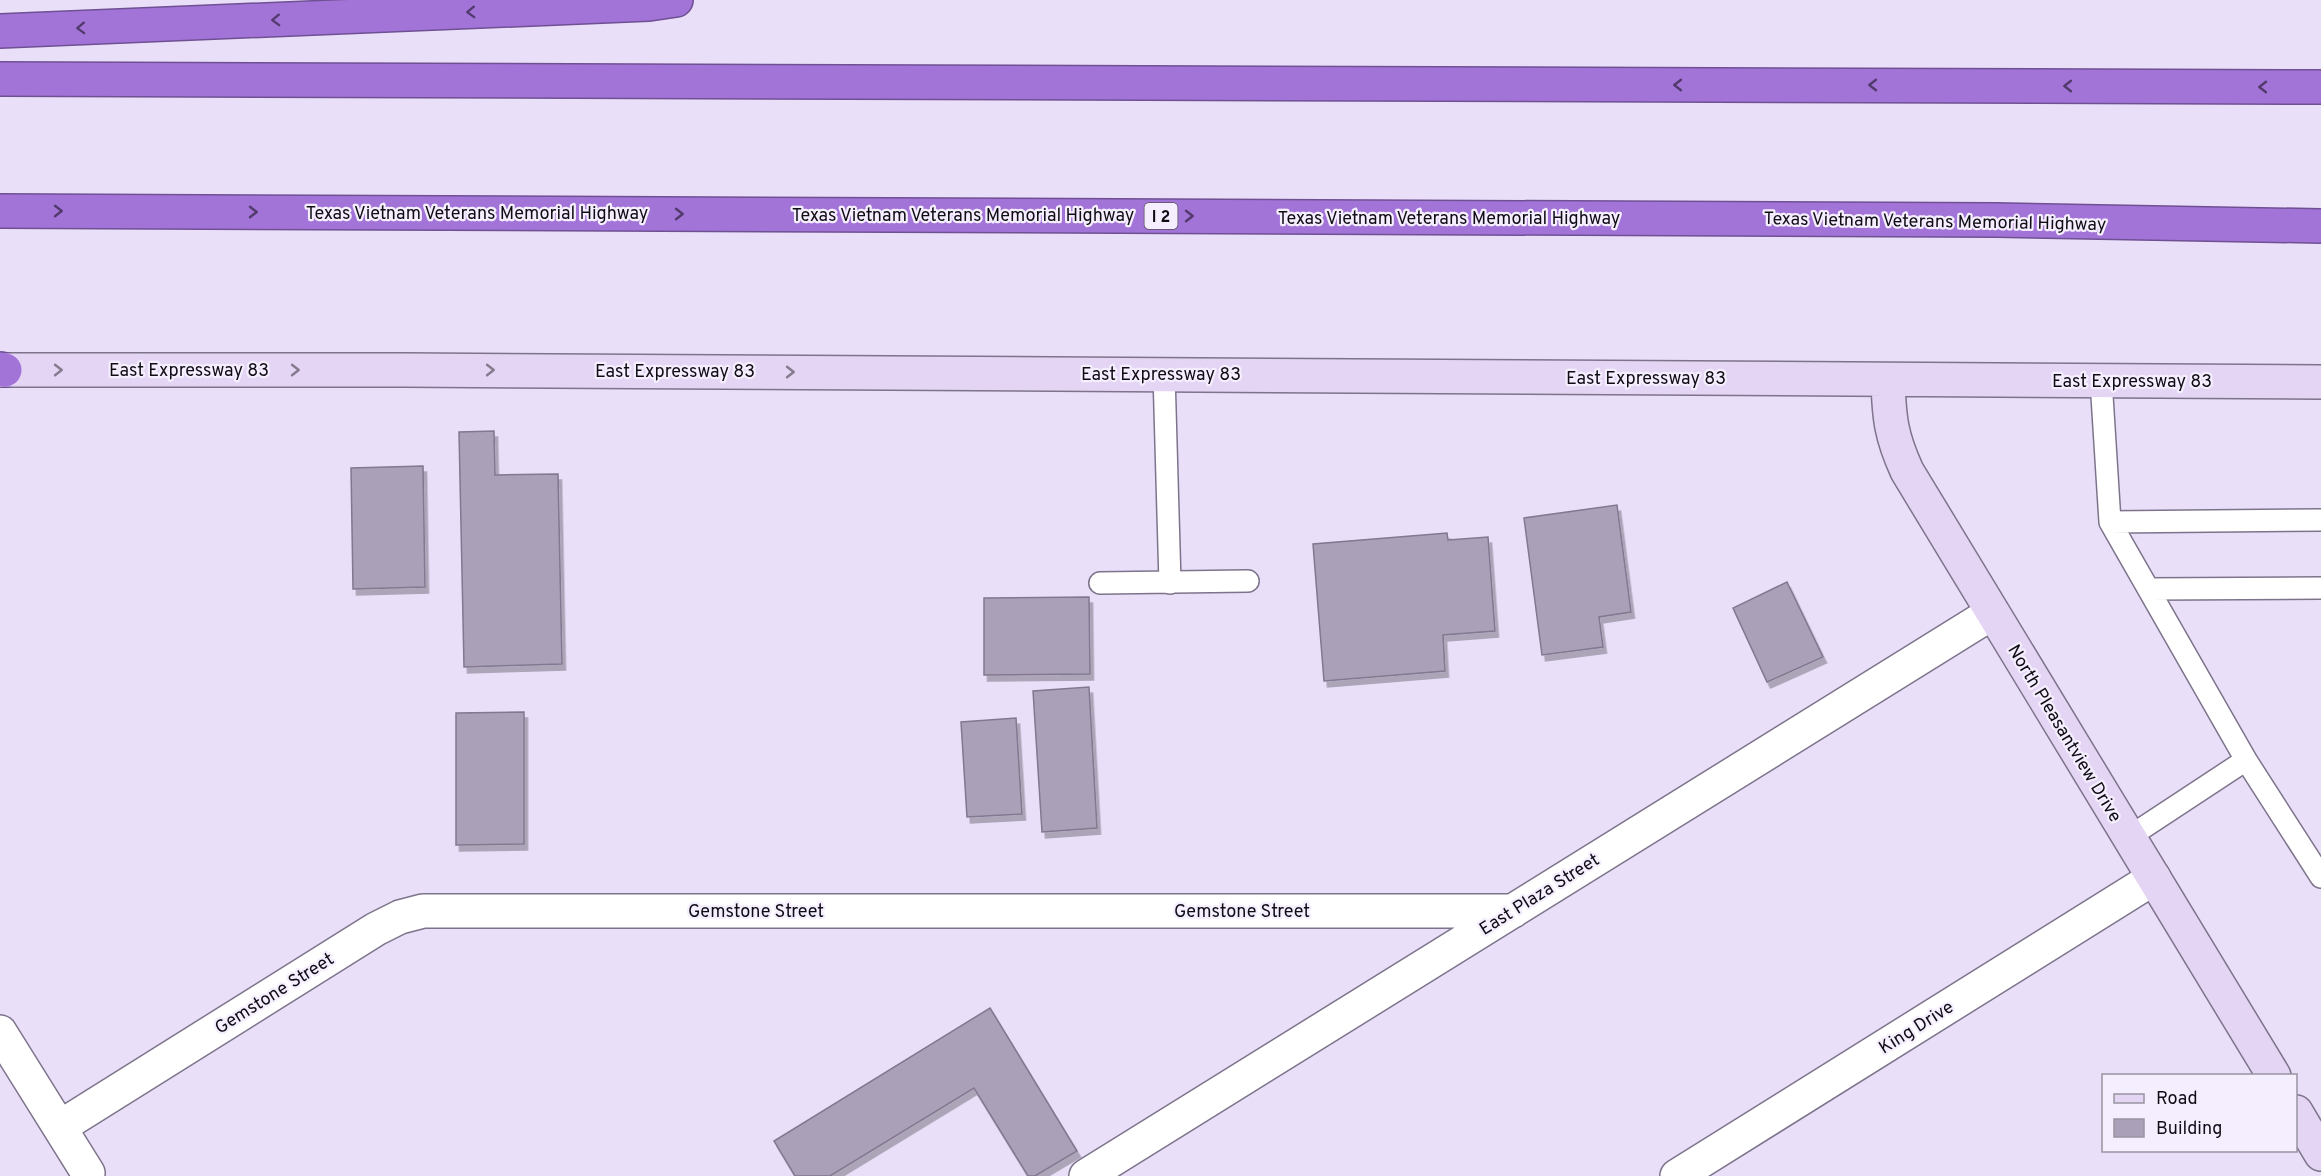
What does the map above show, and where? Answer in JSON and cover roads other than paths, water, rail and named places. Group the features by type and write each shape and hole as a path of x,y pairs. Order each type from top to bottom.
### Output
{"highway":[{"path":"0,31 648,4 676,0"},
{"path":"0,79 2321,87"},
{"name":"Texas Vietnam Veterans Memorial Highway","path":"0,211 1996,220 2321,226"}],"main road":[{"name":"East Expressway 83","path":"2,370 405,370 2321,382"},
{"name":"North Pleasantview Drive","path":"1888,380 1889,420 1894,444 1907,471 2273,1074"},
{"path":"2297,1115 2321,1154"}],"street":[{"name":"East Plaza Street","path":"1086,1176 1992,613"},
{"name":"King Drive","path":"1677,1176 2154,878"},
{"name":"Gemstone Street","path":"60,1127 376,929 400,917 423,911 1513,911"},
{"path":"0,1032 88,1173"}],"lane":[{"path":"1164,374 1170,583"},
{"path":"2101,380 2110,522 2246,760 2321,877"},
{"path":"2110,522 2321,520"},
{"path":"1100,583 1248,581"},
{"path":"2149,590 2321,588"},
{"path":"2129,837 2246,760"}]}
